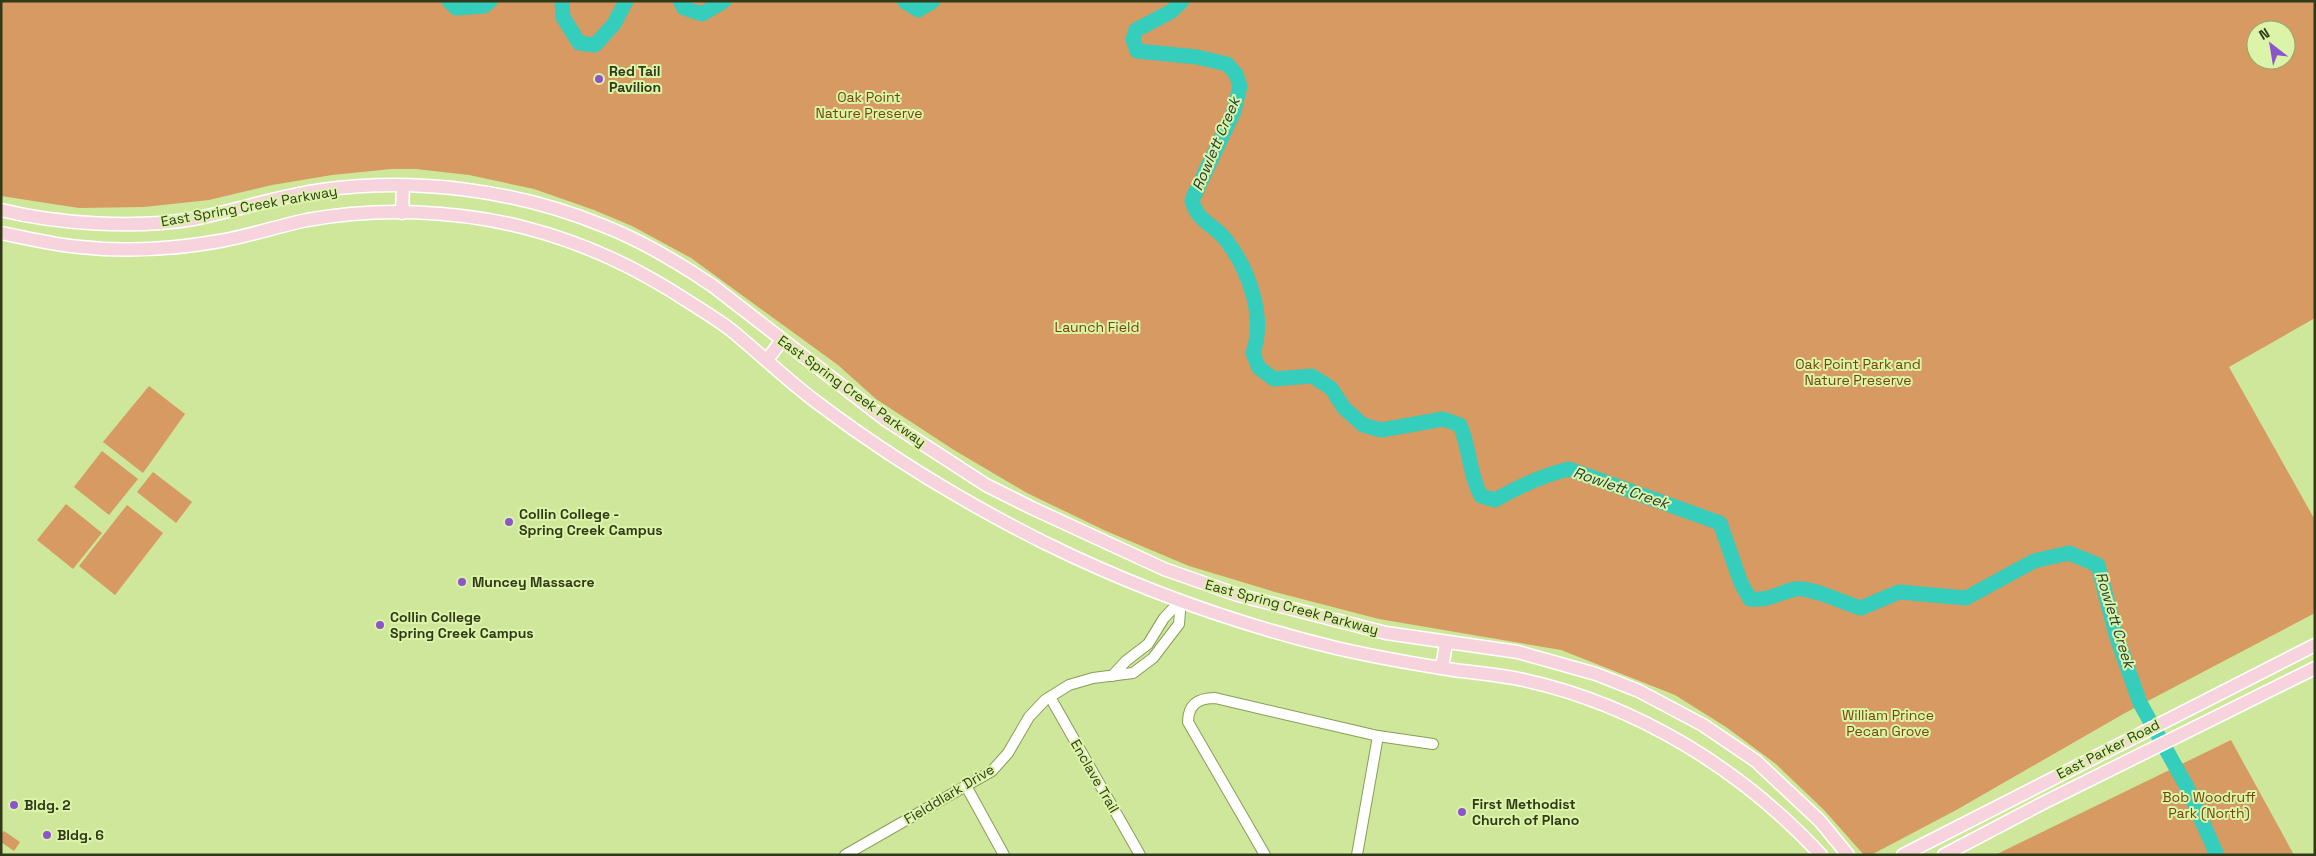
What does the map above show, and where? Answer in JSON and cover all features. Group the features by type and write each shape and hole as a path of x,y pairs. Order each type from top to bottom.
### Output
{"main road":[{"name":"East Spring Creek Parkway","path":"4,210 73,222 158,223 214,215 260,202 322,190 403,186 452,188 497,195 568,213 605,226 685,267 713,286 886,420 986,485 1097,540 1188,578 1238,595 1338,622 1446,643 1518,652 1596,674 1640,691 1702,725 1756,761 1820,821 1848,855"},
{"path":"402,213 403,186"},
{"name":"East Spring Creek Parkway","path":"2,233 80,247 144,248 219,242 323,218 354,214 436,213 526,228 612,257 653,278 726,327 823,406 927,477 1044,543 1181,600 1300,639 1389,659 1525,680 1593,701 1654,727 1694,749 1767,801 1821,855"},
{"path":"767,360 782,340"},
{"path":"1181,600 1188,578"},
{"path":"1442,668 1446,643"},
{"name":"East Parker Road","path":"1903,855 2035,786 2315,645"},
{"name":"East Parker Road","path":"1944,855 2043,803 2315,668"}],"street":[{"path":"1112,676 1126,661 1148,644 1164,618 1181,600"},
{"name":"Fielddlark Drive","path":"845,855 992,771 1008,753 1029,717 1045,700 1069,685 1093,678 1133,673 1153,658 1178,624 1181,600"},
{"name":"Enclave Trail","path":"1050,697 1140,855"},
{"path":"1265,855 1188,722 1188,713 1193,704 1203,698 1216,698 1378,736 1433,744"},
{"path":"1357,855 1378,736"},
{"path":"966,786 1004,855"}],"green space":[{"name":"Oak Point Park and Nature Preserve","path":"1,1 2315,1 2315,318 2229,367 2315,520 2315,613 2125,713 1958,809 1871,855 1864,855 1824,810 1776,764 1726,727 1675,695 1561,650 1379,619 1275,592 1189,566 1106,531 1027,493 954,450 876,399 838,365 691,258 632,226 594,210 534,189 469,175 416,169 391,169 332,175 272,185 209,200 144,207 79,208 1,196"},
{"path":"149,386 185,414 143,473 103,442"},
{"path":"102,451 138,479 109,515 74,487"},
{"path":"153,472 192,502 176,523 137,492"},
{"path":"66,504 102,533 73,569 37,540"},
{"path":"127,505 163,533 115,595 79,566"},
{"name":"Bob Woodruff Park (North)","path":"2231,740 2294,855 1995,855"},
{"path":"4,831 20,842 14,851 1,842 1,834"}],"waterway":[{"name":"Rowlett Creek","path":"449,1 456,8 484,6 490,1"},
{"name":"Rowlett Creek","path":"562,1 563,17 579,43 595,45 614,24 626,1"},
{"name":"Rowlett Creek","path":"680,1 684,8 702,14 724,1"},
{"name":"Rowlett Creek","path":"904,1 918,10 933,1"},
{"name":"Rowlett Creek","path":"1182,1 1172,11 1136,30 1133,39 1137,51 1197,57 1227,64 1236,74 1240,86 1234,111 1192,200 1194,207 1202,218 1226,240 1242,265 1248,279 1253,294 1258,324 1257,339 1253,353 1259,368 1274,379 1312,376 1331,388 1344,408 1363,425 1381,430 1443,419 1460,425 1474,479 1481,496 1495,500 1531,482 1569,469 1720,523 1741,583 1750,599 1769,598 1796,589 1810,590 1861,608 1899,592 1966,598 2034,561 2069,553 2098,565 2116,635 2140,703 2187,787 2217,855"}],"place":[{"name":"Red Tail Pavilion","path":"599,79"},
{"name":"Collin College - Spring Creek Campus","path":"509,522"},
{"name":"Muncey Massacre","path":"462,582"},
{"name":"Collin College Spring Creek Campus","path":"380,625"},
{"name":"Bldg. 2","path":"14,805"},
{"name":"First Methodist Church of Plano","path":"1462,812"},
{"name":"Bldg. 6","path":"47,835"}],"park label":[{"name":"Oak Point Nature Preserve","path":"869,105"},
{"name":"Launch Field","path":"1097,327"},
{"name":"William Prince Pecan Grove","path":"1888,724"}]}
